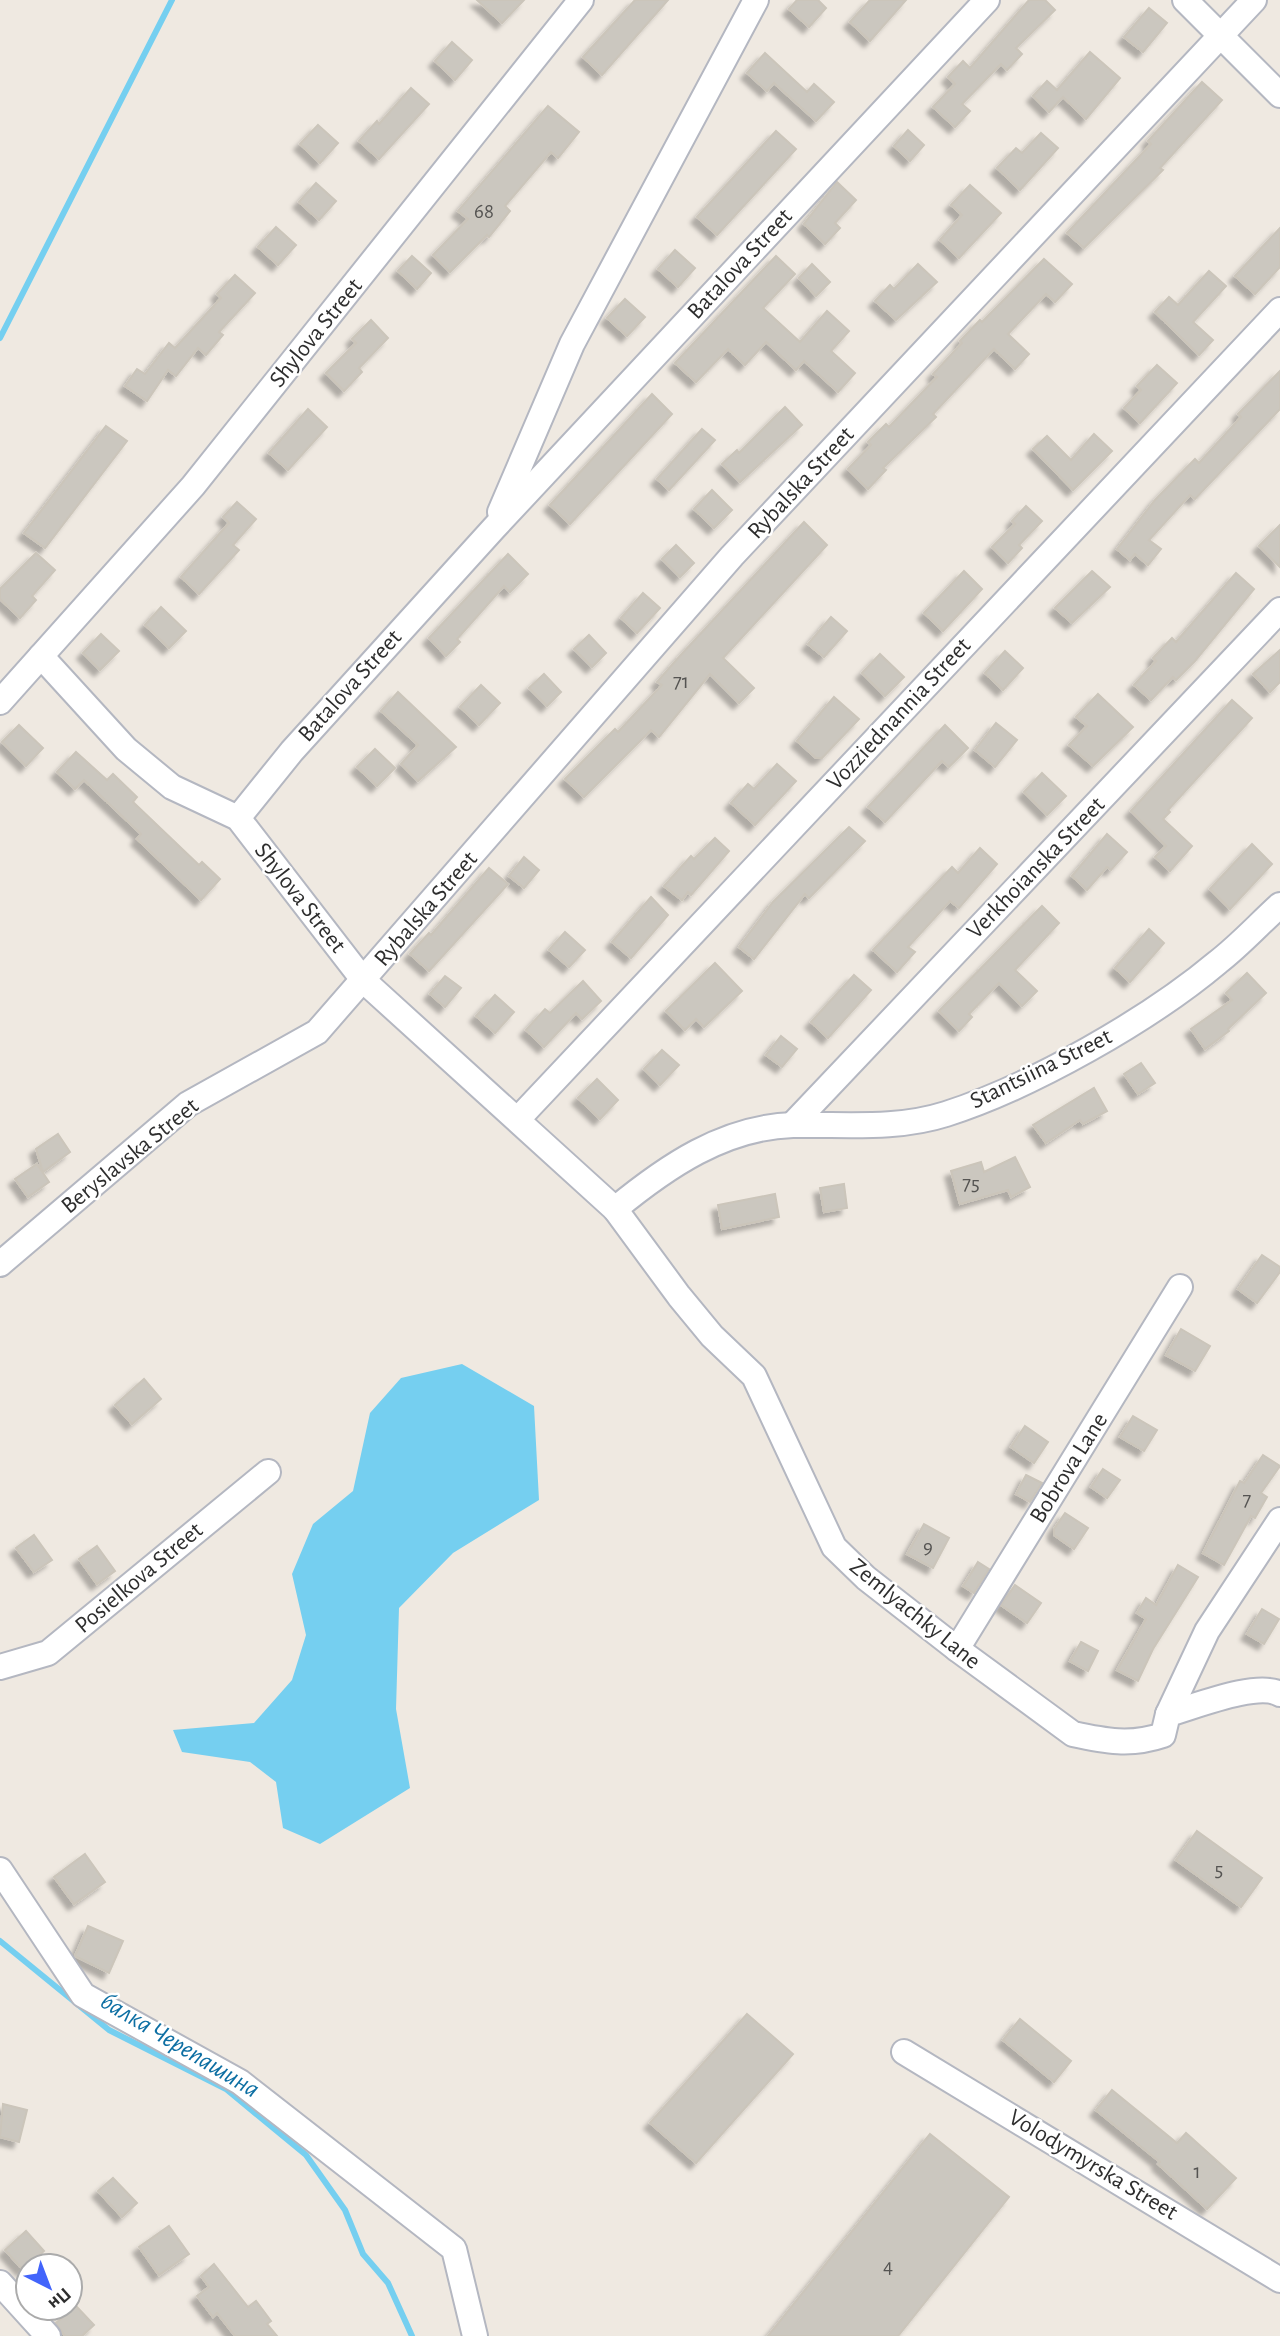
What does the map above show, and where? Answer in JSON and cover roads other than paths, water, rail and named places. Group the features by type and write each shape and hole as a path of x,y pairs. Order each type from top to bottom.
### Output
{"street":[{"name":"Shylova Street","path":"0,702 193,486 580,0"},
{"name":"Batalova Street","path":"494,528 572,344 757,0"},
{"name":"Batalova Street","path":"238,818 292,751 494,528 987,0"},
{"path":"1185,0 1280,95"},
{"name":"Rybalska Street","path":"364,981 732,556 1254,0"},
{"name":"Vozziednannia Street","path":"518,1119 1280,310"},
{"name":"Verkhoianska Street","path":"792,1125 1280,610"},
{"name":"Shylova Street","path":"41,656 126,749 172,787 238,818 364,981 615,1209"},
{"name":"Stantsiina Street","path":"615,1209 658,1173 712,1144 753,1130 792,1125 868,1127 945,1115 1029,1080 1147,1014 1218,962 1280,905"},
{"name":"Beryslavska Street","path":"0,1264 188,1104 317,1032 364,981"},
{"name":"Zemlyachky Lane","path":"615,1209 678,1296 712,1336 754,1377 834,1547 866,1578 1073,1734 1114,1742 1142,1743 1163,1735 1168,1714"},
{"name":"Bobrova Lane","path":"957,1649 1180,1287"},
{"name":"Posielkova Street","path":"0,1667 48,1653 268,1472"},
{"path":"1168,1714 1207,1631 1280,1520"},
{"path":"1168,1714 1251,1691 1272,1689 1280,1694"},
{"path":"0,1870 83,1995 240,2082 454,2249 475,2336"},
{"name":"Volodymyrska Street","path":"904,2052 1280,2280"},
{"path":"0,2283 48,2336"}],"water":[{"path":"462,1364 534,1406 539,1500 453,1553 399,1608 396,1709 410,1788 320,1844 283,1828 276,1782 250,1762 182,1752 173,1730 254,1723 292,1680 306,1635 292,1574 313,1524 353,1491 370,1413 401,1378"}],"waterway":[{"path":"0,338 172,0"},
{"name":"балка Черепашина","path":"0,1941 109,2030 226,2089 306,2155 345,2210 363,2254 388,2283 412,2336"}]}
